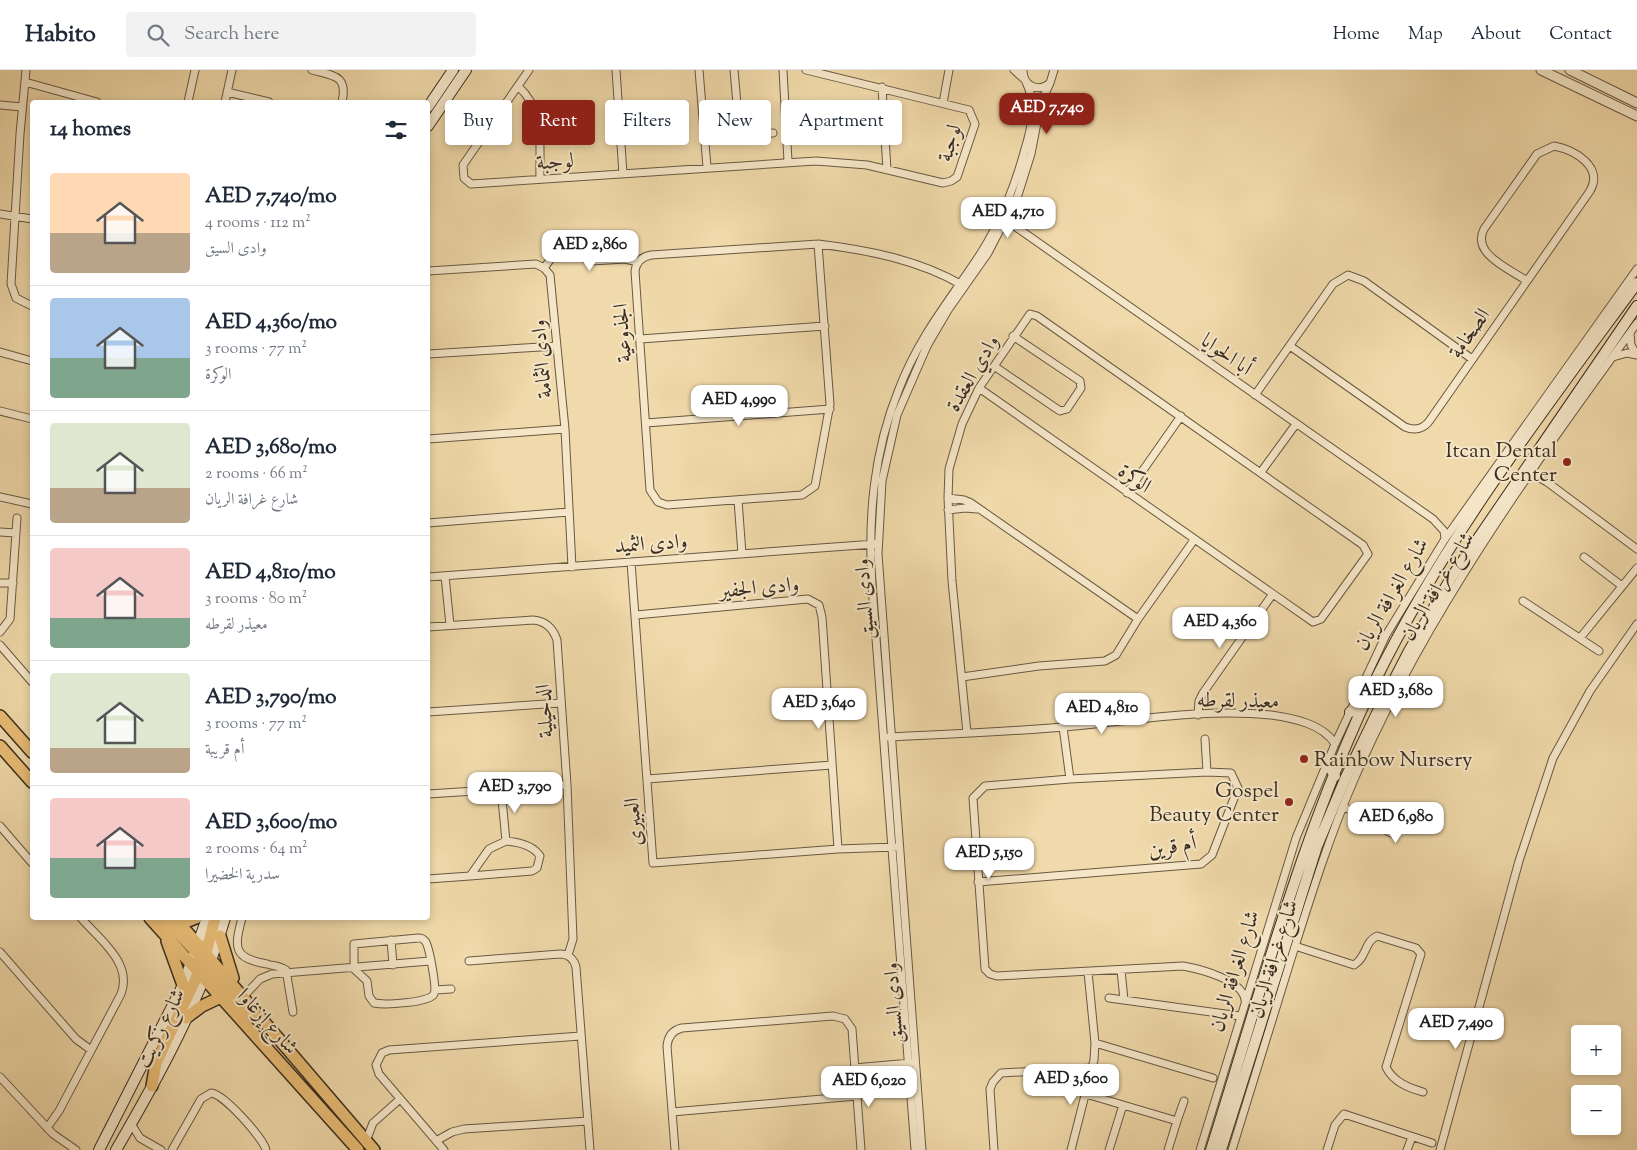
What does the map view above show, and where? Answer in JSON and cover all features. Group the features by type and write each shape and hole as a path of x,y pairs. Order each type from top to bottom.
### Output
{"main road":[{"path":"430,104 453,70"},
{"path":"430,123 466,70"},
{"name":"شارع الغرافة الريان","path":"1211,1150 1292,890 1335,776 1365,704 1395,642 1439,566 1478,507 1637,283"},
{"name":"شارع الغرافة الريان","path":"1221,1150 1317,846 1330,813 1387,693 1450,578 1637,306"},
{"path":"1547,450 1548,437"},
{"path":"1502,504 1516,492"},
{"path":"1464,513 1478,507"},
{"path":"1434,555 1439,566"},
{"path":"1350,712 1365,704"},
{"path":"0,716 30,750"},
{"path":"0,746 30,780"},
{"path":"1328,763 1335,776"},
{"name":"شارع إزغاوا","path":"152,920 165,935 235,985 374,1150"},
{"path":"166,920 255,1019 272,1029"},
{"name":"شارع زكريت","path":"116,1150 132,1124 186,1018 202,961 206,920"},
{"path":"152,1086 156,1063 202,961 214,920"},
{"name":"شارع زكريت","path":"99,1150 183,985 220,936 224,920"},
{"name":"شارع إزغاوا","path":"178,921 221,998 358,1150"},
{"path":"165,935 183,985"},
{"path":"220,936 235,985"},
{"path":"186,1018 202,1006 221,998"}],"street":[{"path":"26,70 14,215 11,289 20,302 30,305"},
{"path":"188,100 195,70"},
{"path":"226,100 232,70"},
{"path":"312,70 337,77 343,83 345,90 342,100"},
{"path":"444,70 444,82"},
{"name":"لوجبة","path":"529,70 465,162 463,174 467,181 475,185 788,161 844,162 943,183 951,181 957,176 974,129 974,119 969,110 882,87 806,70"},
{"path":"616,70 622,174"},
{"path":"699,70 701,100"},
{"path":"734,70 736,100"},
{"path":"783,70 788,161"},
{"path":"944,103 949,70"},
{"path":"1014,70 1032,87 1040,88 1050,83"},
{"name":"وادى السيق","path":"1003,218 1031,129 1032,101 1023,70"},
{"name":"وادى السيق","path":"915,1150 912,1063 874,544 882,481 897,415 920,361 980,253 1003,218 1024,177 1037,133 1041,102 1054,70"},
{"path":"1541,70 1637,116"},
{"path":"1570,70 1637,103"},
{"path":"25,82 90,100"},
{"path":"518,86 530,98 537,114 540,179"},
{"path":"882,87 887,170"},
{"path":"228,92 261,100"},
{"path":"0,105 22,107"},
{"path":"704,145 706,167"},
{"name":"الصخامة","path":"1290,346 1410,429 1420,429 1427,424 1590,191 1595,178 1590,165 1559,147 1547,147 1536,154 1484,229 1480,239 1485,252 1527,281"},
{"path":"0,214 30,219"},
{"name":"أبا الحوايا","path":"1003,218 1433,519 1447,525 1456,524"},
{"path":"430,271 531,264 544,268 555,253 565,250 591,261 625,259 638,262 651,255 818,244 846,247 921,265 962,285"},
{"name":"الجذوعية","path":"638,262 635,271 650,490 658,502 667,505 802,495 812,490 817,481 830,409 818,244"},
{"name":"وادى الثمامة","path":"544,268 550,275 552,284 565,429 572,566"},
{"name":"شارع الغرافة الريان","path":"1200,1150 1251,978 1296,838 1335,744 1386,635 1444,539 1637,269"},
{"path":"1255,395 1333,284 1348,275 1364,281 1472,359"},
{"name":"وادي العقدة","path":"967,733 952,581 948,510 949,469 962,424 979,388 1028,316 1037,316 1363,545 1368,552 1367,558 1321,620 1313,622"},
{"name":"شارع غرافة الريان","path":"1232,1150 1326,849 1353,780 1417,652 1457,582 1516,492 1637,323"},
{"path":"640,339 825,326"},
{"path":"1630,332 1631,345 1636,355"},
{"path":"994,366 1060,411 1067,410 1080,391 1080,382 1014,336"},
{"path":"430,354 557,346"},
{"path":"0,352 30,360"},
{"path":"1613,357 1627,353 1636,355"},
{"name":"الوكرة","path":"979,388 1127,494 1313,622"},
{"path":"646,423 830,409"},
{"path":"0,412 30,419"},
{"path":"1127,494 1181,416"},
{"path":"1261,472 1296,424"},
{"path":"430,439 565,429"},
{"path":"1539,462 1541,472 1547,482"},
{"path":"1527,478 1538,477 1547,482 1636,547"},
{"path":"0,497 30,504"},
{"path":"948,498 964,500 1138,619"},
{"path":"738,500 742,554"},
{"path":"948,510 977,509"},
{"path":"430,523 569,512"},
{"path":"0,632 10,619 17,518"},
{"name":"أبا الحوايا","path":"1433,519 1444,531 1444,539"},
{"path":"0,532 16,533"},
{"path":"962,677 1039,666 1105,661 1116,655 1138,619 1194,540"},
{"name":"وادى الثميد","path":"430,577 874,544"},
{"path":"1584,558 1622,586"},
{"name":"العبيرى","path":"630,562 636,615 654,863 838,849 896,848"},
{"path":"1580,638 1637,568"},
{"path":"446,576 450,625"},
{"path":"0,583 13,583"},
{"path":"1198,715 1199,701 1202,693 1272,595"},
{"name":"وادى الجفير","path":"636,615 808,599 819,605 822,617 838,849"},
{"path":"1523,601 1599,651"},
{"name":"الدحيلية","path":"430,627 533,620 546,624 552,630 557,640 567,785 573,939 568,956"},
{"path":"1440,1150 1519,861 1553,758 1585,698 1637,624"},
{"path":"0,645 30,680"},
{"path":"430,712 561,703"},
{"name":"معيذر لقرطه","path":"888,737 1063,727 1198,715 1270,715 1295,720 1320,729 1342,729"},
{"path":"1063,727 1070,779"},
{"name":"معيذر لقرطه","path":"1320,729 1335,744"},
{"path":"1205,739 1207,772"},
{"path":"647,779 832,765"},
{"name":"أم قرين","path":"978,882 1200,864 1212,855 1238,788 1231,773 1207,772 1070,779 985,786 973,798 978,882 984,969 990,974 997,976 1183,966 1200,970 1235,984"},
{"path":"430,794 567,785"},
{"path":"501,789 506,841"},
{"path":"1342,807 1383,822"},
{"path":"0,826 30,861"},
{"path":"430,879 532,872 537,868 540,856 537,851 519,843 506,841 489,849 470,876"},
{"path":"47,1128 121,994 125,979 123,968 117,959 83,920"},
{"path":"242,920 236,943 241,955 253,962 282,968 288,975 293,1012"},
{"path":"1295,946 1354,965 1361,961 1369,940 1376,936 1416,948 1421,954 1386,1067 1389,1073 1406,1087 1423,1092"},
{"path":"421,938 426,943 435,990 433,996 425,1000 376,1003 370,999 365,978 354,969 354,944 421,938"},
{"path":"391,940 392,965"},
{"path":"0,952 76,1039 91,1050"},
{"path":"469,961 560,954 574,960 590,1150"},
{"path":"244,996 264,977 272,974 288,975 430,961"},
{"path":"1121,970 1124,1000"},
{"path":"1071,1150 1092,1068 1095,1043 1088,972"},
{"path":"1245,1000 1242,991 1235,984 1251,978"},
{"path":"435,990 451,989"},
{"path":"1109,998 1240,1016"},
{"path":"675,1150 667,1043 674,1031 682,1028 839,1016 845,1019 852,1029 861,1150"},
{"path":"444,1150 377,1070 378,1058 385,1052 581,1036"},
{"path":"1095,1043 1213,1078"},
{"path":"854,1068 912,1063"},
{"name":"وادى السيق","path":"912,1063 922,1150"},
{"path":"994,1150 990,1089 1001,1073 1092,1068"},
{"path":"0,1077 47,1128 76,1150"},
{"path":"172,1150 201,1099 208,1094 214,1093 222,1098 262,1140 266,1150"},
{"path":"1086,1094 1178,1121"},
{"path":"672,1112 857,1096"},
{"path":"366,1141 373,1123 400,1099"},
{"path":"1168,1150 1184,1101"},
{"path":"1109,1150 1123,1105"},
{"path":"1327,1150 1335,1125 1344,1114 1432,1143"},
{"path":"436,1141 452,1132 464,1129 588,1121"},
{"path":"355,1127 373,1123"},
{"path":"132,1124 140,1138 160,1150"},
{"path":"92,1150 108,1132"},
{"path":"1407,1150 1412,1136"},
{"path":"123,1139 140,1138"}],"place":[{"name":"Itcan Dental Center","path":"1567,462"},
{"name":"Rainbow Nursery","path":"1304,759"},
{"name":"Gospel Beauty Center","path":"1289,802"}]}
